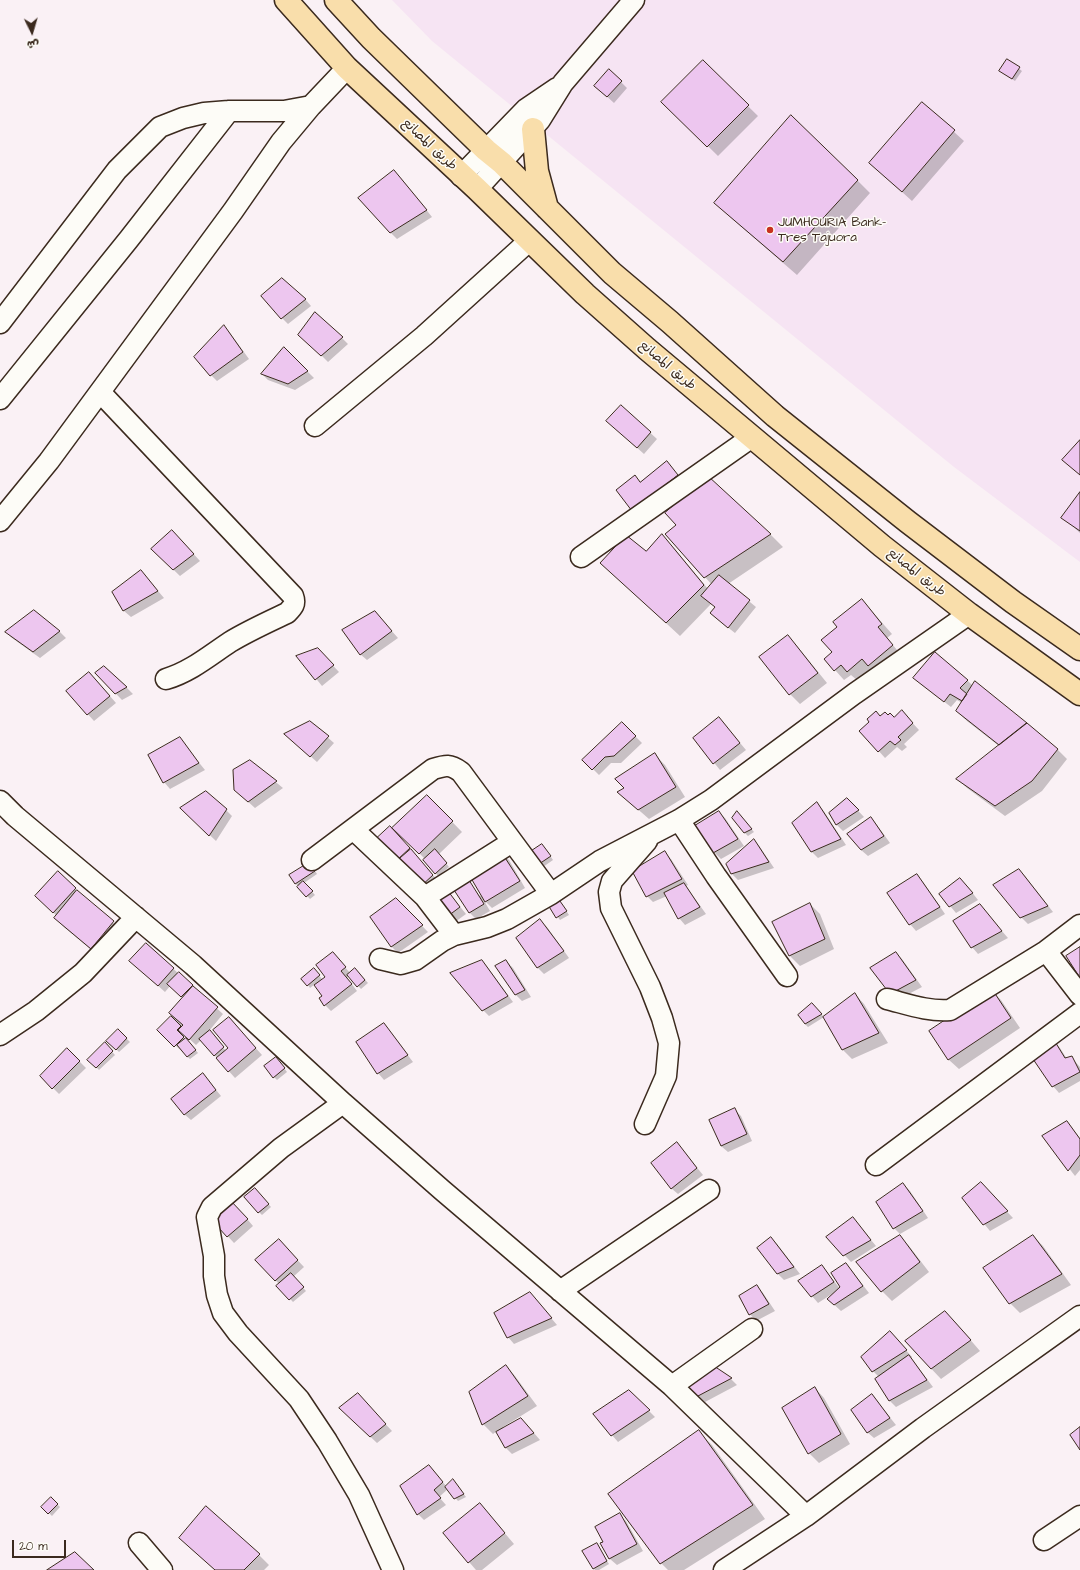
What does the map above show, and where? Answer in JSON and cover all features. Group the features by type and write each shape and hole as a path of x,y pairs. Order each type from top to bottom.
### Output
{"main road":[{"name":"طريق المصانع","path":"286,0 348,68 585,294 641,344 882,546 969,614 1080,694"},
{"path":"336,0 372,38 612,272 775,416 908,522 1013,602 1080,649"},
{"path":"533,129 537,171 548,209"}],"street":[{"path":"469,182 494,157 533,129 564,83 634,0"},
{"path":"0,521 49,461 233,211 281,142 311,106 348,68"},
{"path":"494,157 526,109 564,83"},
{"path":"0,323 117,170 160,127 183,118 204,113 229,111 284,111 311,106"},
{"path":"0,400 229,111"},
{"path":"315,426 424,336 530,240"},
{"path":"100,392 293,596 295,602 287,612 230,642 209,658 179,676 166,679"},
{"path":"582,557 752,437"},
{"path":"380,959 401,964 415,960 442,941 454,935 469,930 487,927 507,919 551,894 600,861 679,820 711,800 841,703 969,614"},
{"path":"312,860 354,830 433,769 443,766 452,766 461,772 551,894"},
{"path":"0,801 15,816 205,975 343,1103 672,1386 806,1516"},
{"path":"679,820 720,882 787,976"},
{"path":"354,830 425,897 454,935"},
{"path":"645,1124 666,1076 670,1044 650,987 611,908 609,892 612,881 654,834"},
{"path":"425,897 512,842"},
{"path":"0,1035 36,1011 83,973 136,917"},
{"path":"887,999 923,1007 950,1010 1046,951 1080,925"},
{"path":"1046,951 1080,995"},
{"path":"876,1165 1080,1013"},
{"path":"343,1103 281,1148 212,1207 207,1217 214,1256 214,1276 217,1295 223,1313 238,1333 299,1399 327,1441 359,1495 393,1570"},
{"path":"560,1291 709,1190"},
{"path":"724,1570 806,1516 923,1428 1080,1316"},
{"path":"672,1386 752,1329"},
{"path":"1044,1540 1080,1516"},
{"path":"139,1543 162,1570"}],"shaded area":[{"path":"392,0 1080,0 1080,562 954,467 432,41"}],"building":[{"path":"1007,59 1020,67 1012,79 999,71"},
{"path":"703,60 749,105 707,147 661,102"},
{"path":"609,69 622,81 607,97 594,86"},
{"path":"922,102 955,130 902,192 869,163"},
{"path":"791,115 858,180 783,262 714,203"},
{"path":"394,170 427,210 390,233 358,198"},
{"path":"282,278 306,299 281,319 261,296"},
{"path":"315,312 343,337 321,356 298,335"},
{"path":"224,325 243,352 210,376 194,357"},
{"path":"284,347 308,371 288,384 261,374"},
{"path":"621,405 651,432 637,448 606,421"},
{"path":"1080,440 1080,475 1062,460"},
{"path":"667,461 678,475 632,511 616,490 635,475 640,482"},
{"path":"708,476 771,534 704,578 665,534 676,525 665,513"},
{"path":"1080,492 1080,531 1061,518"},
{"path":"172,530 194,554 173,570 151,549"},
{"path":"662,534 704,585 666,623 600,563 626,535 646,551"},
{"path":"141,570 158,591 123,611 112,592"},
{"path":"719,575 750,600 728,628 710,613 715,607 701,596"},
{"path":"862,599 882,624 878,627 893,645 868,666 862,659 847,672 841,665 834,671 824,659 832,652 821,640 837,627 833,622"},
{"path":"34,610 60,631 33,652 5,632"},
{"path":"375,611 392,631 360,655 342,630"},
{"path":"788,635 818,673 789,695 759,657"},
{"path":"318,648 334,665 315,680 296,656"},
{"path":"935,652 968,680 960,688 967,694 962,701 950,694 944,702 913,678"},
{"path":"104,666 127,687 115,694 95,673"},
{"path":"89,672 110,696 87,715 66,691"},
{"path":"975,681 1027,723 999,745 956,711"},
{"path":"902,710 913,723 898,737 901,740 895,745 890,741 878,752 859,731 869,722 867,719 876,711 880,716 885,712 888,715 890,713 894,717"},
{"path":"719,717 740,743 713,764 693,738"},
{"path":"310,721 329,736 310,757 284,734"},
{"path":"622,722 636,736 614,756 605,757 592,770 582,760"},
{"path":"1027,723 1058,749 1032,781 995,806 956,779"},
{"path":"180,737 199,763 163,783 148,755"},
{"path":"655,753 676,787 638,810 617,792 624,788 615,779"},
{"path":"250,760 277,781 248,802 234,790 233,770"},
{"path":"206,791 227,809 209,836 180,808"},
{"path":"427,795 453,821 419,854 392,828"},
{"path":"847,798 859,810 836,825 829,813"},
{"path":"817,802 841,839 811,852 792,823"},
{"path":"719,811 738,839 713,853 693,827"},
{"path":"737,811 752,829 744,833 732,818"},
{"path":"871,817 884,836 861,850 847,834"},
{"path":"390,826 410,848 397,860 377,838"},
{"path":"754,839 769,862 731,874 726,864"},
{"path":"542,844 551,856 539,864 530,852"},
{"path":"411,849 433,875 420,887 397,861"},
{"path":"435,849 447,863 435,874 423,860"},
{"path":"665,851 682,879 646,897 632,871"},
{"path":"502,853 520,881 485,902 468,873"},
{"path":"310,862 315,871 295,884 289,875"},
{"path":"1019,869 1048,906 1020,918 993,885"},
{"path":"58,871 76,888 53,913 35,896"},
{"path":"917,874 940,907 909,925 887,893"},
{"path":"960,878 973,893 949,907 939,894"},
{"path":"469,880 484,904 469,913 454,890"},
{"path":"303,881 313,891 306,897 297,887"},
{"path":"684,883 700,907 678,919 664,893"},
{"path":"445,887 460,907 448,916 433,896"},
{"path":"77,890 114,921 91,949 54,918"},
{"path":"555,894 567,911 556,918 545,900"},
{"path":"396,898 423,925 391,947 370,917"},
{"path":"810,903 825,939 789,956 772,922"},
{"path":"980,904 1002,931 971,948 953,921"},
{"path":"540,919 564,951 537,968 516,938"},
{"path":"146,943 174,968 158,986 129,961"},
{"path":"1080,947 1080,978 1066,956"},
{"path":"333,952 346,967 341,971 352,984 324,1006 319,998 322,996 314,985 325,977 316,965"},
{"path":"896,952 916,980 890,994 870,968"},
{"path":"482,960 508,996 482,1011 450,973"},
{"path":"506,960 525,990 515,995 495,966"},
{"path":"314,968 320,975 307,986 301,979"},
{"path":"355,968 365,980 357,987 347,975"},
{"path":"179,972 193,985 181,997 167,984"},
{"path":"193,986 218,1007 189,1040 178,1030 183,1025 169,1013"},
{"path":"992,989 1011,1018 948,1060 929,1031"},
{"path":"855,993 879,1033 842,1050 823,1017"},
{"path":"812,1003 822,1014 805,1024 798,1015"},
{"path":"171,1016 181,1026 177,1030 184,1037 174,1047 157,1030"},
{"path":"229,1017 256,1048 228,1072 216,1058 228,1048 213,1030"},
{"path":"384,1023 408,1055 377,1074 356,1042"},
{"path":"118,1029 127,1038 116,1050 106,1041"},
{"path":"210,1030 224,1047 214,1056 199,1039"},
{"path":"186,1038 196,1050 187,1057 177,1045"},
{"path":"1054,1040 1065,1058 1072,1056 1080,1072 1052,1087 1033,1059"},
{"path":"105,1042 113,1051 96,1068 87,1060"},
{"path":"67,1048 80,1061 52,1089 40,1076"},
{"path":"276,1057 285,1068 273,1078 264,1066"},
{"path":"203,1073 216,1090 184,1115 171,1099"},
{"path":"735,1108 747,1134 721,1146 709,1120"},
{"path":"1067,1121 1080,1139 1080,1155 1068,1171 1042,1136"},
{"path":"677,1142 697,1168 671,1189 651,1163"},
{"path":"981,1182 1008,1211 983,1225 962,1198"},
{"path":"903,1183 923,1211 893,1229 876,1202"},
{"path":"255,1188 269,1204 258,1213 244,1197"},
{"path":"230,1200 248,1219 227,1237 210,1218"},
{"path":"853,1217 871,1240 843,1256 826,1237"},
{"path":"900,1235 920,1262 881,1292 856,1262"},
{"path":"1033,1235 1062,1274 1009,1304 983,1268"},
{"path":"771,1237 794,1267 777,1274 757,1248"},
{"path":"279,1239 298,1260 275,1281 255,1260"},
{"path":"846,1263 863,1286 834,1305 827,1299 840,1287 831,1273"},
{"path":"822,1265 834,1282 811,1297 798,1281"},
{"path":"291,1273 304,1287 289,1300 276,1286"},
{"path":"757,1285 769,1304 749,1315 739,1296"},
{"path":"530,1292 552,1318 507,1338 494,1313"},
{"path":"945,1311 971,1340 931,1369 905,1341"},
{"path":"890,1331 907,1350 872,1372 861,1357"},
{"path":"909,1355 927,1380 889,1401 875,1379"},
{"path":"711,1364 732,1378 698,1396 686,1385"},
{"path":"506,1365 528,1396 482,1425 469,1392"},
{"path":"815,1387 841,1434 808,1454 782,1408"},
{"path":"629,1390 650,1410 611,1436 593,1414"},
{"path":"358,1393 386,1424 370,1437 339,1408"},
{"path":"872,1394 890,1418 867,1433 851,1410"},
{"path":"521,1418 534,1433 505,1448 496,1432"},
{"path":"1080,1427 1080,1450 1070,1435"},
{"path":"699,1430 753,1505 660,1564 608,1494"},
{"path":"429,1465 443,1482 434,1490 441,1498 417,1515 400,1486"},
{"path":"453,1479 464,1494 454,1499 445,1487"},
{"path":"51,1497 58,1504 48,1514 41,1507"},
{"path":"480,1503 505,1533 468,1563 443,1533"},
{"path":"206,1506 260,1554 244,1570 215,1570 179,1538"},
{"path":"620,1513 637,1544 609,1559 600,1543 603,1542 595,1527"},
{"path":"597,1543 607,1561 593,1569 582,1551"},
{"path":"75,1552 94,1570 47,1570"}],"place":[{"name":"JUMHOURIA Bank- Tres Tajuora","path":"770,230"}]}
